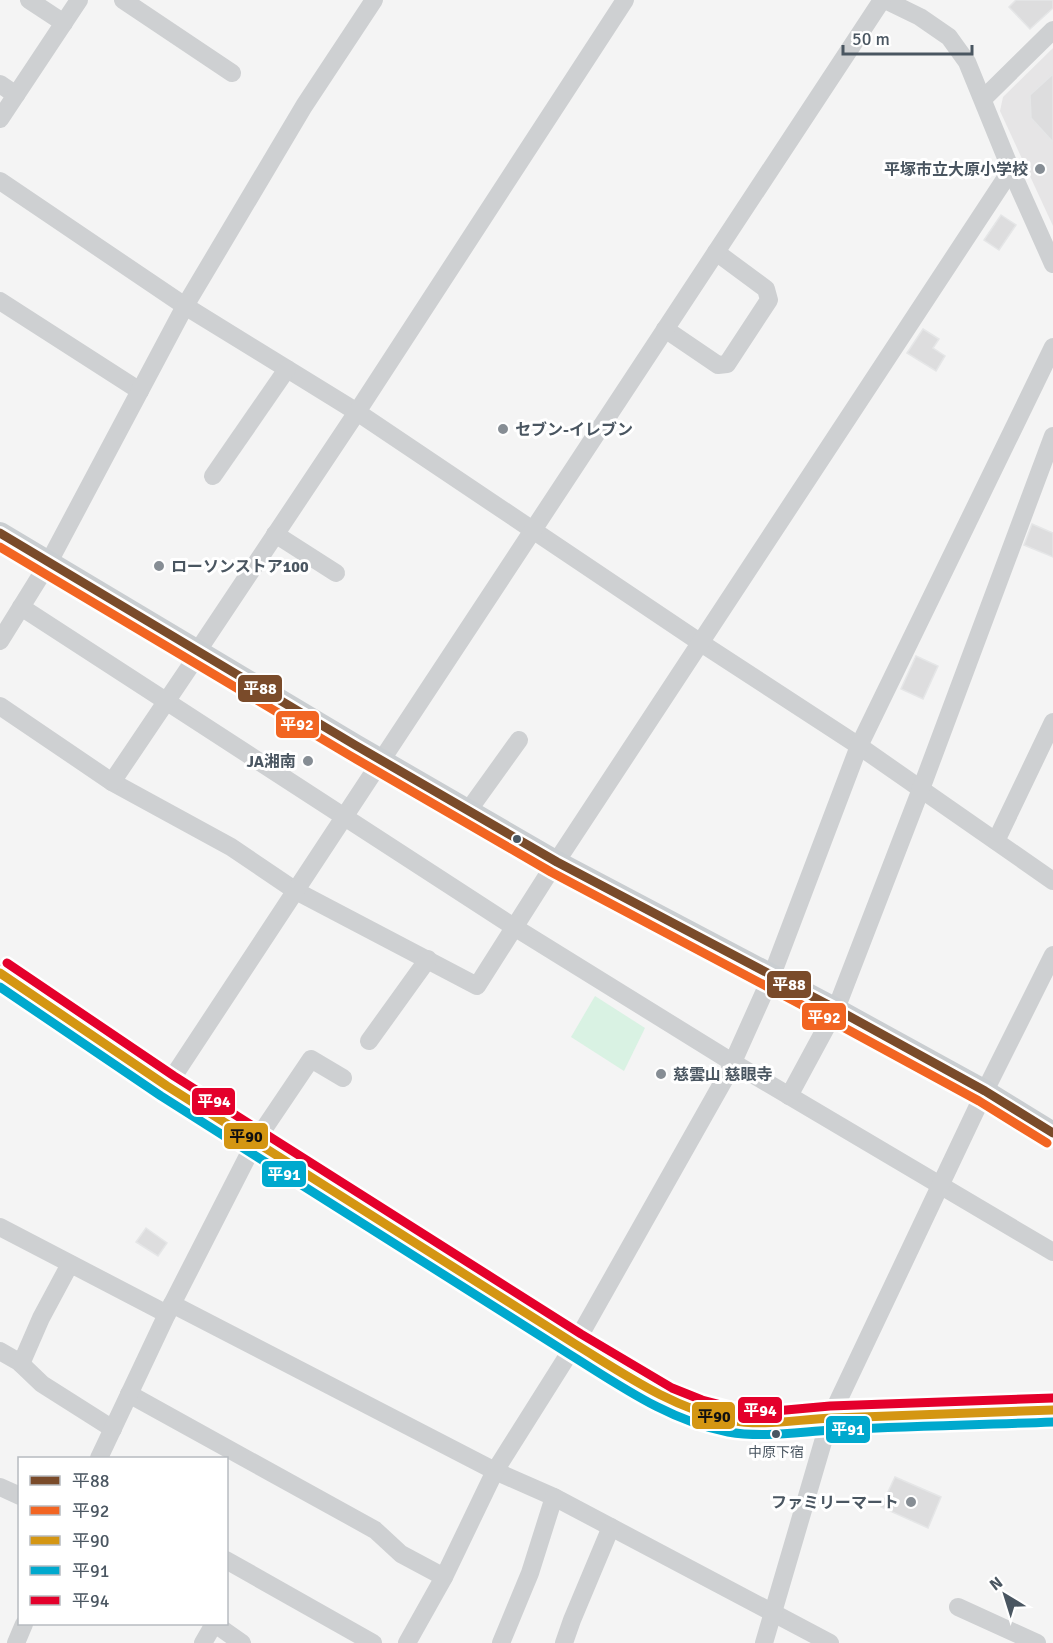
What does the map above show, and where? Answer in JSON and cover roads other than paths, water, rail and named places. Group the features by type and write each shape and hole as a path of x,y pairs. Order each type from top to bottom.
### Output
{"main road":[{"path":"0,533 381,761 557,862 836,1009 985,1091 1053,1133"}],"street":[{"path":"29,0 64,23"},
{"path":"0,119 79,0"},
{"path":"123,0 232,73"},
{"path":"0,641 48,562 185,306 304,106 374,0"},
{"path":"112,782 357,412 625,0"},
{"path":"167,1086 883,0 920,17 949,37 967,62 1011,170 1053,264"},
{"path":"983,99 1053,30"},
{"path":"0,84 16,95"},
{"path":"0,706 112,782 231,848 296,891 477,986 1011,170"},
{"path":"0,181 185,306 357,412 700,644 859,746 1053,881"},
{"path":"665,329 717,365 727,364 769,300 766,289 716,252"},
{"path":"0,301 140,391"},
{"path":"407,1643 444,1578 495,1471 575,1344 728,1073 772,975 859,746 1053,347"},
{"path":"213,476 287,369"},
{"path":"789,1096 836,1009 1053,436"},
{"path":"276,534 336,573"},
{"path":"21,607 514,927 732,1062 1053,1252"},
{"path":"996,841 1053,722"},
{"path":"468,811 519,740"},
{"path":"764,1643 830,1418 985,1091 1053,955"},
{"path":"369,1041 428,959"},
{"path":"0,973 167,1086 575,1344 643,1386 698,1411 731,1420 775,1423 830,1418 1053,1410"},
{"path":"100,1457 170,1309 255,1142 311,1059 343,1077"},
{"path":"0,1227 70,1264 170,1309 495,1471 554,1497 830,1643"},
{"path":"21,1365 41,1318 70,1264"},
{"path":"0,1351 21,1365 42,1384 113,1430"},
{"path":"129,1394 375,1530 401,1554 444,1578"},
{"path":"0,1487 18,1495"},
{"path":"501,1643 530,1573 554,1497"},
{"path":"564,1643 611,1527"},
{"path":"228,1561 373,1643"},
{"path":"958,1607 1037,1643"},
{"path":"16,1643 23,1625"},
{"path":"203,1643 213,1625"},
{"path":"217,1625 242,1643"}],"place":[{"name":"平塚市立大原小学校","path":"1040,169"},
{"name":"セブン-イレブン","path":"503,429"},
{"name":"ローソンストア100","path":"159,566"},
{"name":"JA湘南","path":"308,761"},
{"name":"慈雲山 慈眼寺","path":"661,1074"},
{"name":"中原下宿","path":"776,1434"},
{"name":"ファミリーマート","path":"911,1502"}]}
